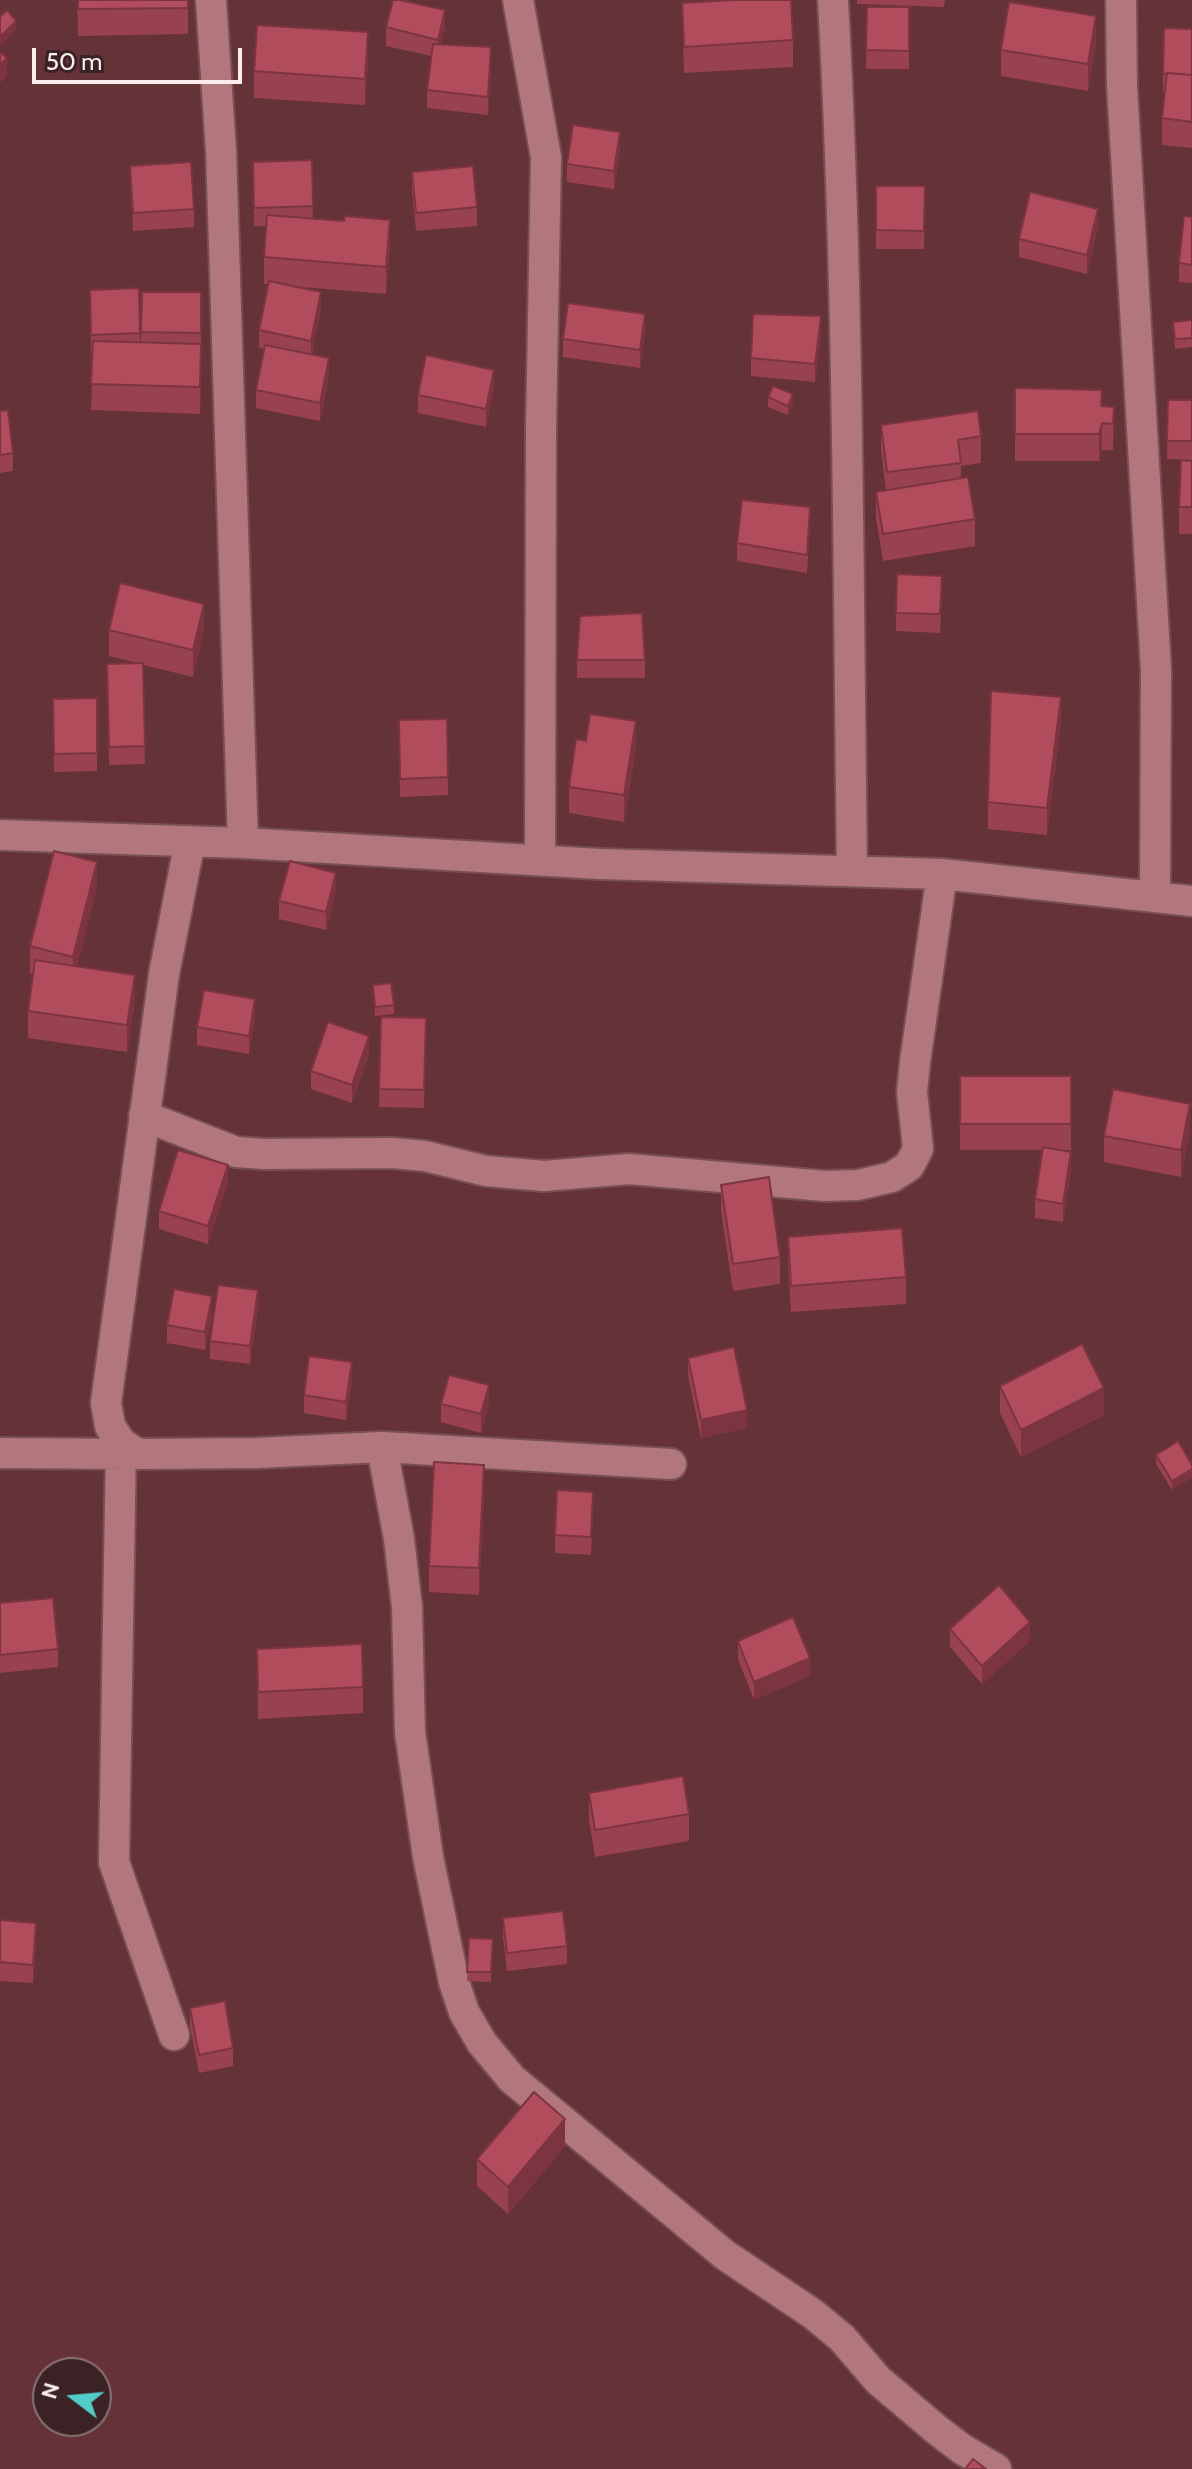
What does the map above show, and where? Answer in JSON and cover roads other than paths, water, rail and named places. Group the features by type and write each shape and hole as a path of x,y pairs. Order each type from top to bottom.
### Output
{"street":[{"path":"211,0 221,151 243,843"},
{"path":"518,0 546,157 540,443 540,860"},
{"path":"833,0 846,386 852,871"},
{"path":"1121,0 1123,101 1156,670 1155,896"},
{"path":"0,835 243,843 540,860 942,874 1192,901"},
{"path":"174,2035 114,1862 126,1451 110,1426 106,1403 164,974 190,841"},
{"path":"144,1116 223,1148 264,1154 392,1153 425,1156 486,1171 544,1176 629,1169 825,1186 858,1185 892,1177 909,1166 918,1149 912,1092 942,874"},
{"path":"382,1447 404,1580 409,1634 410,1732 428,1857 454,1982 464,2012 482,2043 512,2079 535,2099 725,2255 813,2314 842,2338 878,2380 937,2430 996,2469"},
{"path":"0,1453 257,1453 382,1447 671,1464"}]}
